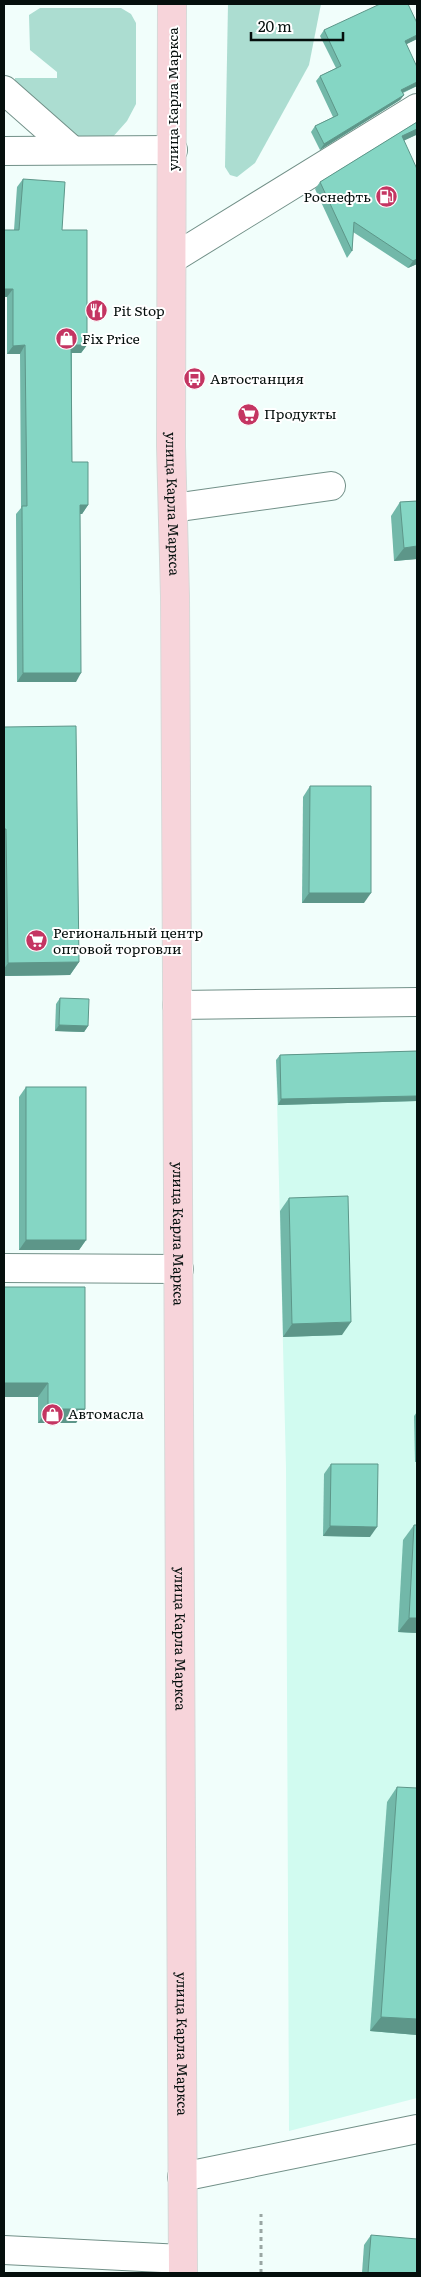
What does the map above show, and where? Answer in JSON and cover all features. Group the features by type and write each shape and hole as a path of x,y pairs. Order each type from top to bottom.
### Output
{"main road":[{"name":"улица Карла Маркса","path":"172,4 171,446 177,1005 182,2266"}],"street":[{"path":"4,90 72,150"},
{"path":"172,259 417,108"},
{"path":"4,151 173,150"},
{"path":"173,508 331,486"},
{"path":"177,1005 417,1002"},
{"path":"4,1268 178,1269"},
{"path":"182,2177 417,2129"},
{"path":"4,2250 182,2266"}],"path":[{"path":"261,2214 261,2273"}],"shaded area":[{"path":"228,4 321,4 309,65 255,163 237,177 230,175 225,167"},
{"path":"40,8 121,8 131,14 136,23 136,104 127,121 111,139 74,144 15,92 15,78 57,78 57,72 30,50 29,15"},
{"path":"417,1056 417,2098 289,2131 286,1468 276,1060"}],"building":[{"path":"380,4 408,4 417,23 417,35 405,41 417,67 417,82 401,90 404,95 324,144 315,126 338,115 320,76 341,66 324,30"},
{"path":"417,122 417,129 402,136 417,169 417,259 413,261 354,222 352,251 320,182"},
{"path":"23,179 65,182 62,230 87,230 87,345 71,345 72,462 88,462 88,505 80,505 81,673 23,673 22,506 27,506 25,345 13,346 13,289 4,289 4,230 19,230"},
{"path":"417,501 417,546 404,548 400,502"},
{"path":"76,726 79,962 8,963 6,829 4,829 4,727"},
{"path":"310,786 371,786 371,893 309,893"},
{"path":"60,998 89,999 88,1026 59,1025"},
{"path":"417,1051 417,1096 281,1099 280,1055"},
{"path":"26,1087 86,1087 86,1240 26,1240"},
{"path":"348,1196 351,1322 292,1324 289,1198"},
{"path":"4,1287 85,1287 85,1409 48,1409 48,1383 4,1383"},
{"path":"331,1464 378,1464 377,1527 330,1526"},
{"path":"414,1525 417,1525 417,1618 409,1618"},
{"path":"397,1787 417,1788 417,2019 381,2017"},
{"path":"371,2235 417,2239 417,2273 368,2273"}],"place":[{"name":"Роснефть","path":"387,197"},
{"name":"Pit Stop","path":"97,311"},
{"name":"Fix Price","path":"66,339"},
{"name":"Автостанция","path":"194,379"},
{"name":"Продукты","path":"248,414"},
{"name":"Региональный центр оптовой торговли","path":"37,941"},
{"name":"Автомасла","path":"52,1414"}]}
